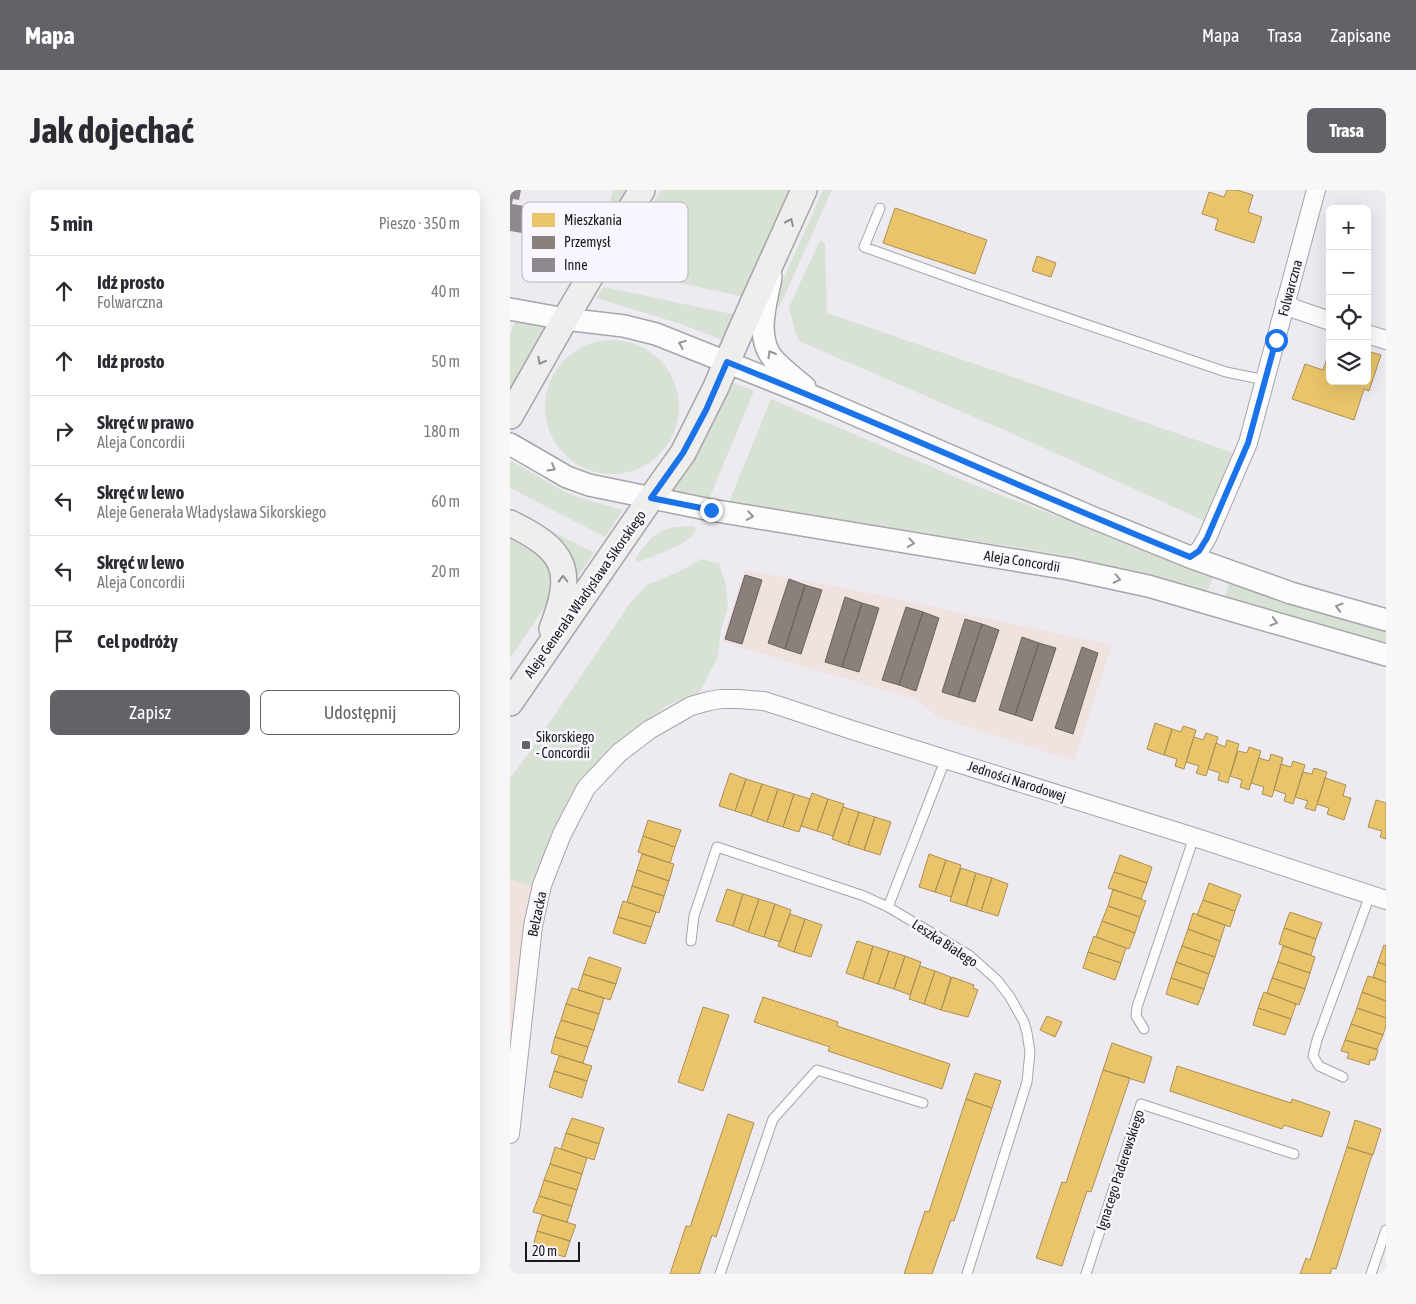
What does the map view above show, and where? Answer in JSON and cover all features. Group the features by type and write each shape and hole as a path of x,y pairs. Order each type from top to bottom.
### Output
{"main road":[{"path":"635,202 642,190"},
{"name":"Aleje Generała Władysława Sikorskiego","path":"510,703 687,446 706,410 804,190"},
{"path":"510,416 587,282"},
{"path":"510,522 539,538 552,549 563,572 560,608 540,659"}],"street":[{"name":"Folwarczna","path":"1190,557 1199,551 1207,538 1248,443 1316,190"},
{"path":"776,254 763,324 765,342 775,360 819,399"},
{"path":"1285,303 1295,309 1326,320"},
{"path":"510,310 642,330 819,399 1089,516 1190,557 1291,593 1386,620"},
{"path":"1371,335 1386,340"},
{"name":"Aleja Concordii","path":"510,444 567,477 588,485 711,510 1116,578 1386,655"},
{"name":"Jedności Narodowej","path":"649,730 691,706 721,699 764,701 1194,837 1378,898"},
{"name":"Belzacka","path":"510,1134 533,926 542,885 562,834 586,788 619,753 649,730"}],"lane":[{"path":"880,208 864,247 1226,372 1265,380"},
{"path":"888,906 946,758"},
{"path":"1144,1029 1136,1016 1137,1008 1194,837"},
{"name":"Leszka Białego","path":"691,941 694,916 717,847 864,896 888,906 969,955 997,980 1024,1022 1030,1052 1027,1082 966,1274"},
{"path":"1342,1078 1319,1066 1313,1056 1316,1040 1378,898"},
{"path":"720,1274 773,1119 817,1070 923,1102"},
{"name":"Ignacego Paderewskiego","path":"1086,1274 1141,1104 1294,1154"},
{"path":"1371,1274 1386,1230"}],"shaded area":[{"path":"613,190 627,190 620,202 610,202"},
{"path":"661,190 793,190 745,297 674,282 688,282 688,202 654,202"},
{"path":"823,190 832,190 780,306 773,305 780,287"},
{"path":"820,240 825,243 827,313 1237,454 1209,523 1011,433 801,342 796,335 788,309"},
{"path":"604,287 737,315 725,341 678,323 596,298"},
{"path":"515,322 547,326 510,391 510,335"},
{"path":"612,340 638,345 660,359 674,381 679,407 674,433 660,455 638,469 612,474 586,469 564,455 550,433 545,407 550,381 564,359 586,345"},
{"path":"730,382 754,391 709,499 672,493 696,454"},
{"path":"771,399 984,489 1110,535 1213,577 1207,593 1057,554 729,502"},
{"path":"510,460 563,491 623,510 605,537 510,488"},
{"path":"510,510 594,553 571,586 510,515"},
{"path":"694,526 696,529 693,535 679,545 639,562 635,559 648,542 659,532 665,529"},
{"path":"510,531 553,567 549,601 510,658"},
{"path":"701,559 719,563 726,585 728,608 721,629 718,657 699,693 666,706 601,758 576,785 552,831 532,886 510,879 510,778 630,603 647,585 680,571"},
{"path":"744,571 840,587 1112,645 1074,761 938,717 917,700 722,642"},
{"path":"1229,583 1277,600 1386,631 1386,645 1225,598"},
{"path":"510,879 532,886 510,1042"}],"building: Mieszkania":[{"path":"1227,190 1237,190 1253,195 1248,212 1262,217 1254,243 1215,230 1218,219 1202,214 1209,192 1224,197"},
{"path":"895,208 987,240 975,274 883,243"},
{"path":"1037,256 1056,263 1051,277 1032,271"},
{"path":"1371,352 1381,355 1371,385"},
{"path":"1326,361 1326,385 1371,385 1369,391 1364,389 1354,420 1292,399 1305,364 1323,370"},
{"path":"1155,723 1172,729 1164,755 1147,749"},
{"path":"1183,726 1196,730 1184,769 1175,766 1177,759 1164,755 1172,729 1181,732"},
{"path":"1206,733 1218,737 1206,776 1196,773 1199,766 1186,762 1194,737 1203,740"},
{"path":"1227,740 1239,744 1228,783 1218,780 1220,773 1208,769 1216,743 1225,747"},
{"path":"1249,747 1261,751 1249,790 1240,787 1242,780 1230,776 1238,751 1247,753"},
{"path":"1271,754 1283,758 1272,797 1262,794 1264,787 1251,783 1259,758 1269,761"},
{"path":"1293,761 1305,765 1293,804 1284,801 1286,794 1274,790 1281,764 1291,767"},
{"path":"1314,768 1327,772 1315,811 1305,808 1308,801 1295,797 1303,772 1312,774"},
{"path":"730,773 746,779 735,811 719,806"},
{"path":"1325,778 1346,785 1343,796 1351,798 1344,820 1327,814 1329,808 1317,804"},
{"path":"746,779 762,784 751,816 735,811"},
{"path":"762,784 778,789 767,822 751,816"},
{"path":"778,789 794,794 783,827 767,822"},
{"path":"812,793 828,799 817,831 801,826"},
{"path":"794,794 810,799 799,832 783,827"},
{"path":"828,799 844,804 833,836 817,831"},
{"path":"1376,800 1386,803 1386,839 1380,837 1382,831 1368,827"},
{"path":"843,807 859,812 848,845 832,839"},
{"path":"859,812 875,817 864,850 848,845"},
{"path":"875,817 891,822 880,855 864,850"},
{"path":"648,820 681,830 675,847 643,836"},
{"path":"643,836 675,847 670,863 638,852"},
{"path":"642,854 674,864 669,881 637,870"},
{"path":"929,854 946,860 935,892 919,887"},
{"path":"1120,855 1152,867 1147,883 1114,872"},
{"path":"946,860 961,865 951,897 935,892"},
{"path":"961,868 976,873 966,906 950,901"},
{"path":"637,870 669,881 664,896 632,886"},
{"path":"1114,872 1147,883 1141,899 1108,888"},
{"path":"976,873 992,878 981,911 966,906"},
{"path":"992,878 1008,884 998,916 981,911"},
{"path":"1209,883 1241,895 1235,911 1203,900"},
{"path":"632,886 664,896 659,913 627,902"},
{"path":"727,889 743,894 733,926 716,921"},
{"path":"1113,889 1146,901 1140,917 1108,906"},
{"path":"743,894 759,899 748,932 733,926"},
{"path":"759,899 775,904 764,937 748,932"},
{"path":"1203,900 1235,911 1230,927 1197,915"},
{"path":"623,901 656,912 651,927 618,917"},
{"path":"775,904 791,910 780,942 764,937"},
{"path":"1108,906 1140,917 1135,933 1102,921"},
{"path":"1290,912 1322,923 1316,939 1284,928"},
{"path":"1193,913 1225,925 1220,941 1188,929"},
{"path":"790,914 805,919 794,952 778,946"},
{"path":"618,917 651,927 645,944 613,933"},
{"path":"805,919 822,925 811,957 794,952"},
{"path":"1102,921 1135,933 1129,949 1096,937"},
{"path":"1284,928 1316,939 1311,955 1279,944"},
{"path":"1188,929 1220,941 1215,957 1182,946"},
{"path":"1094,936 1126,948 1121,963 1088,952"},
{"path":"857,941 873,946 863,979 846,973"},
{"path":"1384,945 1386,946 1386,965 1378,962"},
{"path":"873,946 889,951 878,984 863,979"},
{"path":"1182,946 1215,957 1209,974 1176,962"},
{"path":"1283,946 1315,957 1310,973 1278,962"},
{"path":"889,951 905,956 894,989 878,984"},
{"path":"1088,952 1121,963 1115,980 1083,968"},
{"path":"905,956 921,962 910,995 894,989"},
{"path":"589,957 621,968 616,984 583,974"},
{"path":"1176,962 1209,974 1204,989 1171,978"},
{"path":"1278,962 1310,973 1305,989 1272,978"},
{"path":"1378,962 1386,965 1386,982 1373,977"},
{"path":"920,966 935,971 924,1004 909,999"},
{"path":"935,971 951,977 941,1010 924,1004"},
{"path":"583,974 616,984 610,1000 578,990"},
{"path":"1368,976 1386,982 1386,1001 1362,992"},
{"path":"952,977 974,985 973,988 978,990 968,1017 941,1010"},
{"path":"1171,978 1204,989 1198,1005 1166,994"},
{"path":"1272,978 1305,989 1299,1005 1267,993"},
{"path":"572,988 604,998 599,1014 566,1004"},
{"path":"1264,992 1296,1004 1291,1019 1258,1008"},
{"path":"1362,992 1386,1001 1386,1018 1357,1008"},
{"path":"763,997 838,1022 837,1026 950,1064 942,1089 828,1051 830,1047 754,1022"},
{"path":"566,1004 599,1014 594,1030 561,1020"},
{"path":"703,1007 729,1015 703,1091 678,1082"},
{"path":"1258,1008 1291,1019 1285,1035 1253,1025"},
{"path":"1357,1008 1386,1018 1383,1035 1351,1024"},
{"path":"1047,1016 1062,1022 1055,1037 1040,1030"},
{"path":"561,1020 594,1030 588,1047 555,1037"},
{"path":"1351,1024 1383,1035 1377,1049 1345,1040"},
{"path":"555,1037 588,1047 583,1063 551,1053"},
{"path":"1345,1040 1378,1050 1375,1060 1370,1060 1369,1065 1347,1058 1349,1053 1341,1051"},
{"path":"1112,1043 1152,1057 1144,1083 1103,1070"},
{"path":"559,1056 592,1066 587,1081 554,1071"},
{"path":"1177,1066 1291,1103 1292,1099 1330,1112 1322,1137 1284,1125 1282,1129 1170,1091"},
{"path":"1103,1070 1130,1078 1091,1192 1087,1191 1062,1266 1036,1258 1062,1182 1066,1183"},
{"path":"554,1071 587,1081 582,1098 549,1087"},
{"path":"975,1073 1001,1081 992,1108 966,1099"},
{"path":"966,1099 992,1108 954,1221 951,1220 932,1274 904,1274 925,1211 929,1212"},
{"path":"728,1114 754,1123 716,1237 712,1235 699,1274 670,1274 686,1226 690,1227"},
{"path":"572,1118 604,1128 599,1144 566,1133"},
{"path":"1355,1120 1381,1129 1373,1155 1347,1147"},
{"path":"566,1133 599,1144 594,1160 561,1149"},
{"path":"555,1147 587,1158 582,1174 550,1164"},
{"path":"1347,1147 1372,1155 1336,1269 1332,1268 1330,1274 1300,1274 1306,1258 1310,1260"},
{"path":"550,1164 582,1174 577,1190 544,1180"},
{"path":"544,1180 577,1190 572,1206 539,1196"},
{"path":"539,1196 572,1206 567,1222 533,1212"},
{"path":"542,1215 576,1225 570,1241 537,1231"},
{"path":"537,1231 570,1241 565,1257 533,1247"}],"building: Przemysł":[{"path":"745,575 762,580 742,644 725,639"},
{"path":"789,579 805,585 785,649 768,643"},
{"path":"805,585 822,590 801,654 785,649"},
{"path":"845,597 862,603 842,667 825,662"},
{"path":"862,603 879,608 859,672 842,667"},
{"path":"906,607 923,612 899,685 882,680"},
{"path":"923,612 939,618 916,691 899,685"},
{"path":"965,619 982,624 958,697 942,692"},
{"path":"982,624 999,630 975,702 958,697"},
{"path":"1022,637 1039,643 1015,715 999,710"},
{"path":"1039,643 1056,648 1032,721 1015,715"},
{"path":"1082,647 1098,653 1073,734 1055,728"}],"building: Inne":[{"path":"510,190 521,190 519,200 513,199 512,204 522,206 522,233 510,231"}],"place":[{"name":"Sikorskiego - Concordii","path":"526,745"}],"route":[{"path":"711,510 651,498 683,453 706,410 727,362 819,399 1089,516 1190,557 1199,551 1207,538 1248,443 1276,340"}]}
